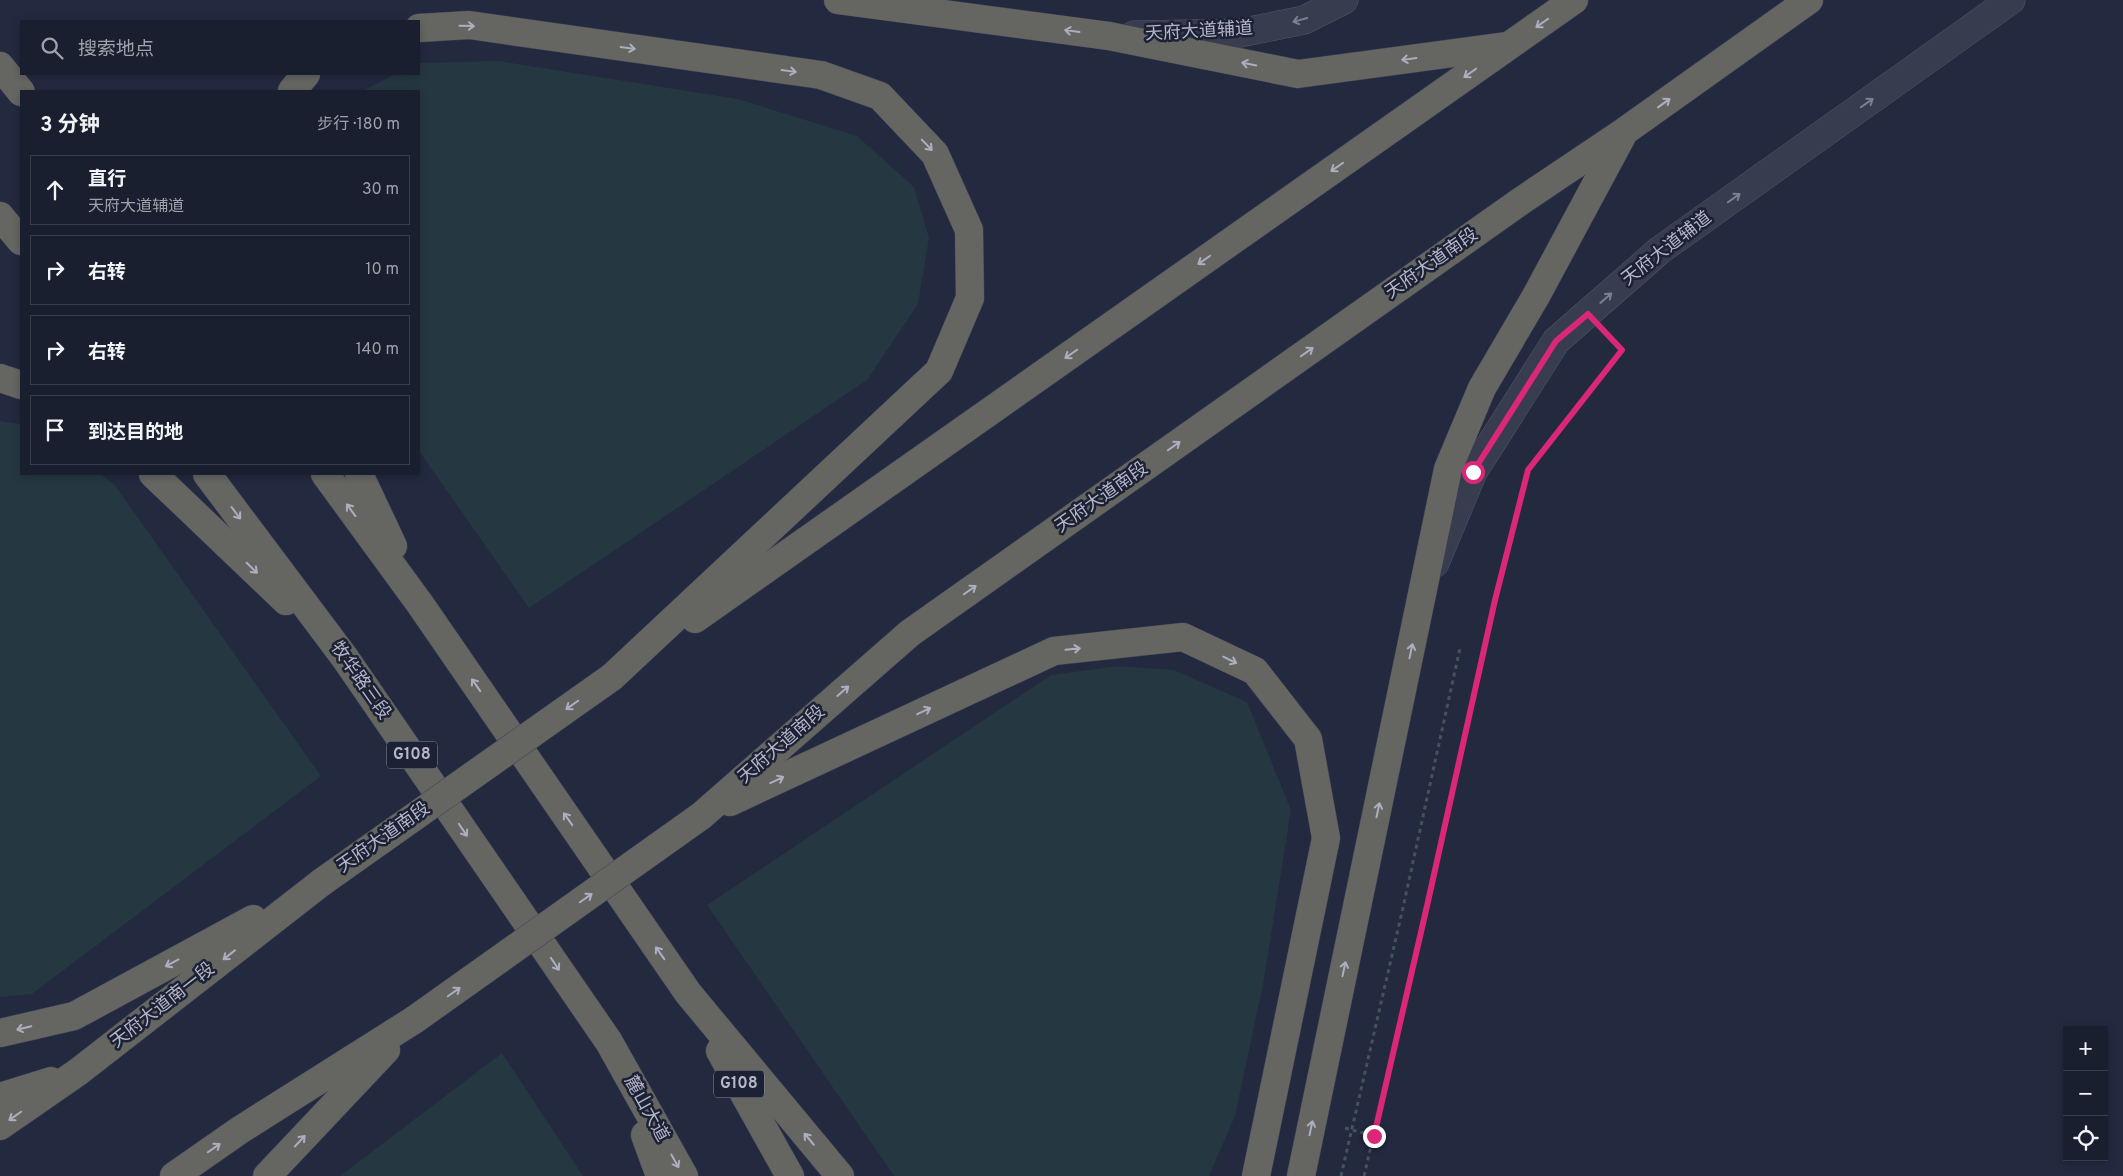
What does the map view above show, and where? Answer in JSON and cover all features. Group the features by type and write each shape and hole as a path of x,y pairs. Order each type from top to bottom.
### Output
{"highway":[{"path":"838,0 1108,36 1298,74 1510,45"},
{"name":"天府大道南段","path":"322,882 1574,0"},
{"name":"天府大道南段","path":"414,1020 701,816 910,633 1521,201 1625,131 1808,0"},
{"path":"420,28 469,25 821,75 880,96 935,154 970,230 970,298 939,371 612,677"},
{"path":"0,66 20,91"},
{"path":"293,90 305,75"},
{"path":"1301,1176 1425,587 1448,469 1482,388 1536,296 1625,131"},
{"path":"0,216 20,240"},
{"path":"0,378 20,385"},
{"path":"154,475 345,658"},
{"name":"牧华路三段","path":"208,475 345,658 609,1042"},
{"name":"G108","path":"326,475 420,604 688,993 790,1176"},
{"path":"359,475 420,604"},
{"path":"701,816 1054,651 1183,637 1255,671 1308,738 1326,838 1256,1176"},
{"path":"0,1033 74,1016 322,882"},
{"name":"天府大道南一段","path":"0,1126 78,1072 322,882"},
{"path":"688,993 840,1176"},
{"path":"174,1176 240,1130 414,1020"},
{"path":"267,1176 414,1020"},
{"path":"609,1042 660,1176"},
{"name":"麓山大道","path":"609,1042 684,1176"},
{"path":"0,1097 78,1072"}],"street":[{"name":"天府大道辅道","path":"1108,36 1240,33 1304,20 1344,0"},
{"name":"天府大道辅道","path":"1425,587 1473,472 1556,341 1660,250 2011,0"}],"path":[{"path":"1364,1176 1427,906 1495,600 1528,470 1622,350 1588,314"},
{"path":"1341,1176 1460,648"}],"shaded area":[{"path":"499,61 738,99 857,136 914,187 929,238 918,304 867,380 529,608 420,452 420,90 364,90 394,75 420,75 420,63"},
{"path":"0,421 20,424 20,475 101,475 114,484 321,776 32,994 0,997"},
{"path":"1118,666 1174,670 1247,702 1291,810 1263,985 1235,1116 1209,1176 894,1176 707,905 1051,675"},
{"path":"502,1053 583,1176 340,1176"}],"route":[{"path":"1374,1136 1495,600 1528,470 1622,350 1588,314 1556,341 1473,472"}]}
